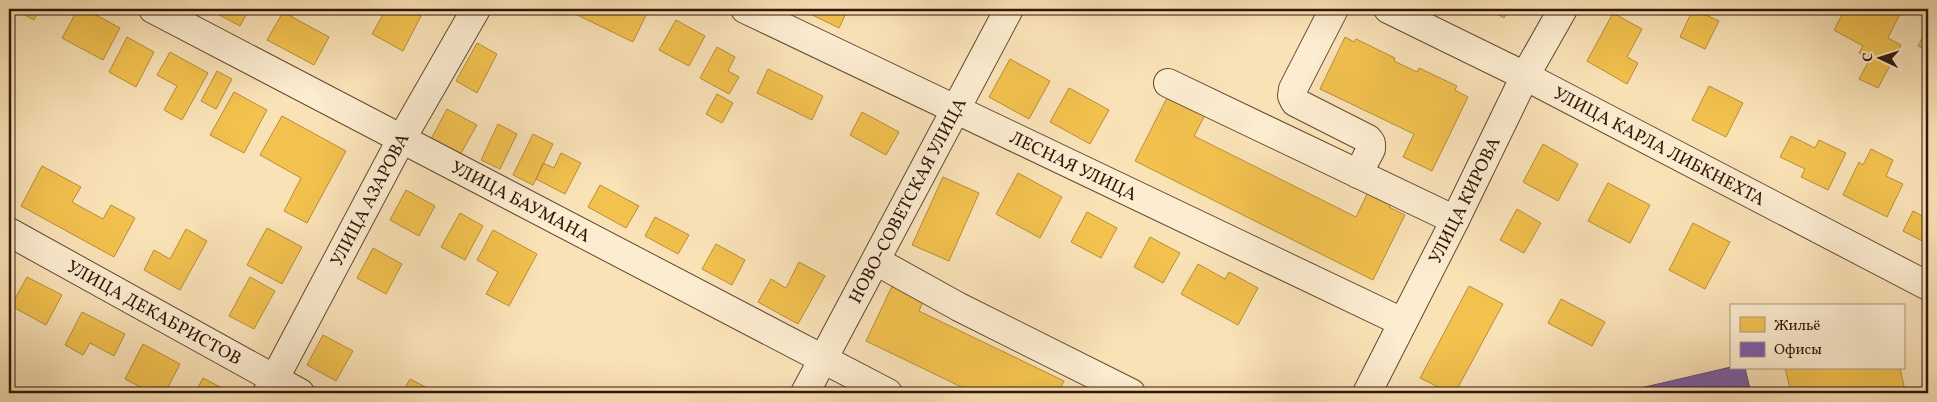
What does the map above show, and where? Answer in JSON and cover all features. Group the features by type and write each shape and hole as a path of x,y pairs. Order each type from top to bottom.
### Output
{"street":[{"name":"УЛИЦА БАУМАНА","path":"153,9 888,393"},
{"name":"УЛИЦА АЗАРОВА","path":"271,386 402,138 476,9"},
{"name":"ЛЕСНАЯ УЛИЦА","path":"745,9 1402,322"},
{"name":"НОВО-СОВЕТСКАЯ УЛИЦА","path":"805,393 1009,9"},
{"path":"1334,9 1293,89 1292,96 1295,102 1371,143 1371,149 1358,174"},
{"name":"УЛИЦА КАРЛА ЛИБКНЕХТА","path":"1388,9 1526,76 1928,286"},
{"name":"УЛИЦА КИРОВА","path":"1367,393 1526,76 1563,9"},
{"path":"1168,84 1455,220"},
{"name":"УЛИЦА ДЕКАБРИСТОВ","path":"9,232 271,386 300,393"},
{"path":"876,261 959,306 1131,393"}],"building: Жильё":[{"path":"14,9 40,9 34,20"},
{"path":"78,9 85,9 120,28 103,60 62,38"},
{"path":"208,9 249,9 240,26"},
{"path":"386,9 407,9 421,16 403,51 372,34"},
{"path":"572,9 643,9 648,11 633,42 571,12"},
{"path":"800,9 848,9 839,28"},
{"path":"1488,9 1509,9 1504,18"},
{"path":"1693,9 1719,21 1705,49 1680,37"},
{"path":"1845,9 1891,9 1900,14 1888,38 1901,45 1878,88 1859,79 1870,59 1859,53 1863,46 1834,30"},
{"path":"283,12 329,37 314,65 267,40"},
{"path":"1613,13 1642,29 1627,57 1638,63 1627,84 1587,61"},
{"path":"676,20 705,36 689,66 659,50"},
{"path":"1928,27 1928,51 1918,46"},
{"path":"127,37 154,52 136,87 109,72"},
{"path":"1345,37 1354,42 1356,39 1395,58 1394,61 1417,72 1419,68 1457,86 1455,90 1468,97 1432,171 1403,157 1414,134 1320,89"},
{"path":"477,43 497,54 477,93 456,81"},
{"path":"717,47 735,57 728,71 739,77 729,94 700,78"},
{"path":"170,52 208,73 182,120 164,110 177,86 157,75"},
{"path":"1010,59 1050,81 1029,119 989,97"},
{"path":"768,69 823,96 812,120 757,93"},
{"path":"217,71 232,79 216,109 201,101"},
{"path":"1709,86 1743,103 1726,137 1692,120"},
{"path":"1069,88 1109,110 1090,144 1050,122"},
{"path":"234,92 267,110 244,153 210,135"},
{"path":"717,94 733,103 722,123 706,114"},
{"path":"1168,96 1205,115 1194,136 1356,217 1369,190 1392,202 1389,207 1405,215 1373,280 1135,161"},
{"path":"447,109 477,125 460,155 431,139"},
{"path":"862,112 899,132 886,155 850,135"},
{"path":"282,116 346,151 307,223 284,211 301,178 260,155"},
{"path":"498,124 517,134 500,169 481,160"},
{"path":"533,134 553,144 533,185 513,175"},
{"path":"1791,136 1815,148 1819,140 1846,153 1828,190 1801,177 1805,169 1780,157"},
{"path":"1543,144 1578,164 1558,201 1523,182"},
{"path":"1871,149 1893,160 1886,176 1903,184 1887,217 1843,195 1859,162 1863,165"},
{"path":"561,153 581,163 565,194 536,179 543,163 554,168"},
{"path":"42,166 81,187 72,202 103,219 111,205 135,218 114,257 21,206"},
{"path":"1018,173 1062,197 1040,238 996,214"},
{"path":"943,177 979,193 949,261 912,245"},
{"path":"1608,183 1650,205 1630,243 1588,221"},
{"path":"600,185 639,206 626,228 588,207"},
{"path":"406,190 435,206 419,236 390,220"},
{"path":"1517,209 1541,223 1524,253 1500,240"},
{"path":"1913,211 1928,219 1928,244 1903,231"},
{"path":"1087,212 1117,228 1101,258 1071,242"},
{"path":"460,213 483,226 465,260 441,247"},
{"path":"655,217 689,235 678,254 645,236"},
{"path":"1693,223 1730,242 1705,289 1669,270"},
{"path":"267,228 302,247 282,284 247,265"},
{"path":"186,229 207,241 180,290 144,270 154,250 170,259"},
{"path":"493,230 537,254 509,306 486,294 498,272 477,260"},
{"path":"1150,237 1180,253 1163,283 1134,267"},
{"path":"716,244 745,260 732,285 702,269"},
{"path":"373,248 402,264 386,294 357,278"},
{"path":"799,262 825,276 798,324 758,302 771,279 786,288"},
{"path":"1198,264 1225,279 1229,272 1258,288 1238,325 1181,294"},
{"path":"27,277 62,295 46,325 11,306"},
{"path":"250,277 275,291 254,329 229,316"},
{"path":"894,282 925,297 919,311 1064,381 1058,393 974,393 866,341"},
{"path":"1469,286 1503,304 1455,393 1450,393 1420,378"},
{"path":"1561,299 1605,322 1592,346 1548,323"},
{"path":"82,312 125,334 114,356 90,343 83,355 65,345"},
{"path":"323,335 353,351 336,381 307,365"},
{"path":"143,344 180,364 165,393 152,393 125,379"},
{"path":"1785,370 1900,370 1905,391 1894,393 1791,393"},
{"path":"203,378 224,389 221,393 195,393"},
{"path":"410,379 437,393 402,393"}],"building: Офисы":[{"path":"1730,367 1730,370 1745,370 1751,393 1633,393 1632,390"}]}
